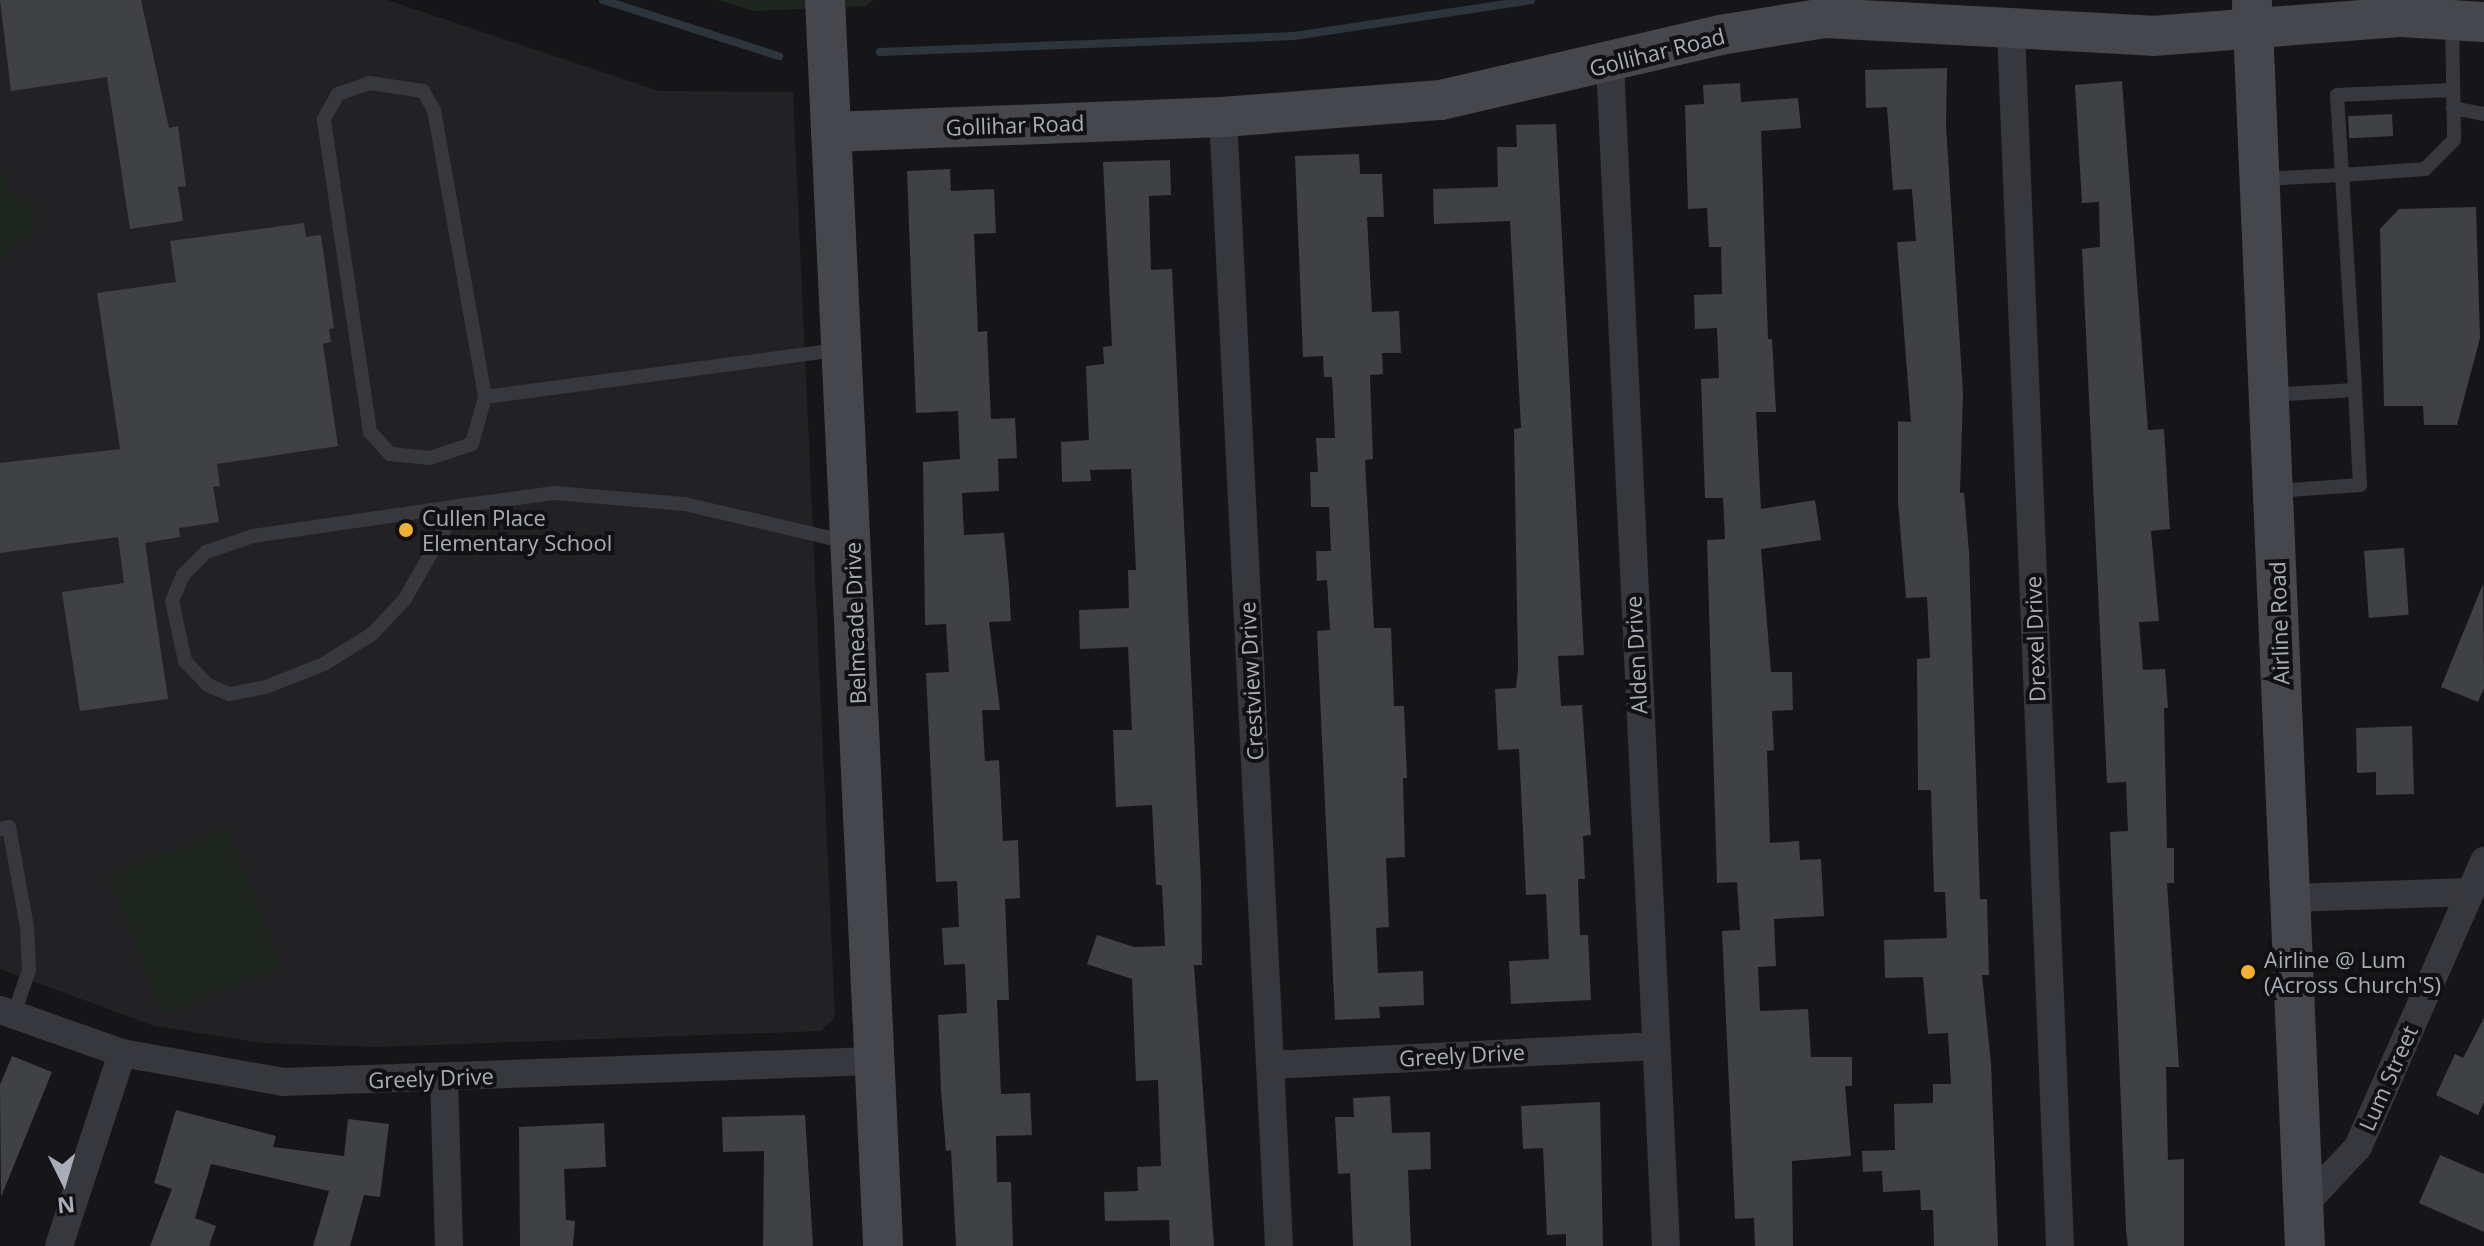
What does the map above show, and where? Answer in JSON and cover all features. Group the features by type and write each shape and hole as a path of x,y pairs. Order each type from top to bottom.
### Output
{"street":[{"name":"Belmeade Drive","path":"825,0 883,1246"},
{"name":"Gollihar Road","path":"831,132 1223,117 1441,100 1610,64 1720,35 1825,18 1920,20 2011,31 2153,36 2253,14 2468,21"},
{"name":"Airline Road","path":"2253,14 2305,1246"},
{"name":"Drexel Drive","path":"2011,31 2060,1246"},
{"name":"Alden Drive","path":"1610,64 1653,1046 1666,1246"},
{"name":"Crestview Drive","path":"1223,117 1279,1246"},
{"name":"Lum Street","path":"2303,1206 2358,1147 2484,861"},
{"path":"2290,898 2470,892"},
{"name":"Greely Drive","path":"6,1013 122,1053 283,1082 873,1061"},
{"name":"Greely Drive","path":"1270,1065 1653,1046"},
{"path":"59,1246 122,1053"},
{"path":"444,1078 449,1246"}],"lane":[{"path":"2260,179 2425,169 2454,140 2453,90 2468,21"},
{"path":"370,83 398,84 423,91 434,110 485,397 472,444 430,458 390,454 370,432 324,119 338,94 370,83"},
{"path":"2273,491 2360,485 2337,95 2453,90"},
{"path":"2453,108 2484,114"},
{"path":"485,397 843,349"},
{"path":"2269,395 2355,390"},
{"path":"458,506 405,599 372,634 324,664 266,687 229,694 208,685 185,661 172,601 183,575 206,552 253,536 458,506 554,493 634,498 851,543"},
{"path":"0,829 9,827 27,927 29,970 6,1013"}],"shaded area":[{"name":"Cullen Place Elementary School","path":"0,0 387,0 659,91 793,92 835,1017 821,1031 377,1047 263,1043 154,1026 0,969"},
{"path":"717,0 873,0 866,6 754,11"},
{"path":"0,170 10,176 10,197 33,203 36,229 0,257"},
{"path":"228,829 281,968 162,1014 109,875"}],"building":[{"path":"0,0 141,0 169,128 178,126 186,186 178,187 183,221 130,229 107,77 11,91"},
{"path":"1947,68 1946,125 1963,393 1960,493 1964,493 1969,552 1980,899 1987,899 1989,975 1982,975 1991,1064 1998,1246 1934,1246 1933,1210 1921,1210 1920,1190 1883,1192 1882,1171 1863,1172 1862,1151 1895,1150 1894,1104 1933,1103 1933,1084 1951,1084 1948,1033 1928,1034 1923,977 1885,978 1884,940 1947,938 1945,892 1934,892 1931,790 1918,790 1917,659 1930,658 1927,597 1906,598 1898,502 1898,421 1911,422 1897,242 1916,241 1912,189 1893,190 1887,107 1866,108 1865,70"},
{"path":"2122,81 2148,430 2164,429 2170,529 2151,531 2159,621 2139,622 2143,670 2165,669 2168,708 2164,708 2167,848 2174,848 2174,883 2167,883 2179,1067 2166,1067 2168,1160 2184,1159 2184,1246 2128,1246 2126,1230 2110,832 2128,831 2126,782 2107,783 2082,249 2100,247 2099,202 2082,203 2075,85"},
{"path":"1740,83 1741,102 1798,98 1801,128 1761,131 1768,339 1772,339 1776,412 1756,412 1761,509 1815,500 1821,540 1761,549 1771,672 1792,672 1793,710 1772,711 1774,750 1767,751 1770,843 1799,841 1800,860 1821,859 1824,916 1774,919 1776,966 1758,967 1760,1011 1808,1009 1811,1057 1852,1057 1852,1086 1845,1086 1851,1156 1792,1161 1793,1246 1755,1246 1754,1218 1735,1219 1722,931 1740,930 1737,882 1717,883 1707,540 1725,539 1723,498 1705,498 1701,379 1719,378 1717,328 1695,329 1694,295 1722,294 1721,247 1709,247 1707,208 1688,209 1685,105 1704,104 1703,85"},
{"path":"2392,114 2393,136 2349,138 2348,116"},
{"path":"1556,124 1584,655 1558,656 1561,706 1582,705 1591,835 1583,836 1585,879 1578,879 1580,935 1588,935 1591,1000 1511,1004 1509,961 1549,959 1546,894 1526,895 1519,749 1498,750 1495,689 1516,688 1518,668 1514,429 1521,428 1510,221 1434,224 1433,189 1498,187 1497,147 1517,147 1516,125"},
{"path":"1359,154 1360,174 1382,174 1384,217 1367,217 1372,312 1399,311 1401,353 1382,353 1383,374 1370,375 1373,459 1365,460 1374,628 1391,628 1394,706 1404,706 1407,778 1403,778 1405,857 1386,858 1389,927 1376,928 1378,973 1423,971 1424,1005 1379,1007 1380,1018 1335,1020 1317,631 1330,630 1327,580 1317,581 1316,551 1331,551 1329,507 1311,507 1310,472 1318,472 1316,438 1335,438 1332,377 1324,377 1323,356 1303,357 1295,156"},
{"path":"1170,160 1171,195 1149,196 1151,270 1172,269 1201,883 1202,965 1194,965 1214,1246 1170,1246 1169,1220 1105,1221 1104,1192 1138,1191 1137,1167 1161,1166 1158,1080 1136,1081 1132,979 1087,964 1097,935 1134,947 1165,946 1162,885 1156,885 1152,805 1116,807 1113,730 1132,730 1128,647 1080,649 1079,610 1129,608 1128,570 1136,570 1131,469 1090,470 1091,481 1062,482 1061,442 1089,440 1086,366 1104,364 1103,347 1112,346 1103,162"},
{"path":"950,169 951,191 994,189 996,233 974,234 978,332 987,331 991,419 1015,418 1017,458 998,459 999,491 962,493 964,535 1004,533 1009,586 1011,621 989,622 1000,710 982,710 985,761 999,760 1003,841 1018,840 1020,898 1005,899 1009,1000 997,1000 1001,1094 1030,1093 1032,1135 996,1136 997,1182 1011,1182 1013,1246 956,1246 951,1150 946,1151 941,1090 938,1015 967,1013 965,964 944,965 942,928 959,927 957,881 936,882 926,673 949,672 946,624 925,625 923,462 960,459 958,411 916,413 907,171"},
{"path":"2476,207 2480,338 2457,425 2424,425 2423,406 2384,406 2380,229 2399,209"},
{"path":"304,223 306,237 321,235 334,328 329,329 331,342 323,344 338,446 217,464 220,486 213,487 219,522 179,528 180,537 145,543 168,699 80,711 62,592 124,583 118,537 0,553 0,463 120,449 97,293 176,282 170,241"},
{"path":"2404,548 2409,615 2369,618 2364,551"},
{"path":"2483,584 2484,688 2478,702 2441,687"},
{"path":"2412,726 2414,794 2376,795 2376,772 2357,773 2356,728"},
{"path":"2484,1018 2484,1102 2478,1115 2436,1095 2455,1054 2463,1058"},
{"path":"12,1056 52,1072 1,1197 0,1085"},
{"path":"1390,1096 1392,1133 1430,1132 1431,1169 1408,1170 1411,1246 1353,1246 1350,1173 1338,1174 1335,1117 1354,1117 1353,1098"},
{"path":"1600,1102 1603,1246 1566,1246 1566,1234 1547,1235 1543,1148 1523,1149 1521,1106"},
{"path":"176,1110 276,1136 273,1147 344,1156 348,1119 389,1124 380,1197 364,1195 350,1246 313,1246 329,1191 211,1164 195,1218 216,1226 209,1246 150,1246 172,1189 154,1183"},
{"path":"805,1115 813,1246 763,1246 764,1151 723,1152 722,1117"},
{"path":"604,1123 606,1167 564,1169 566,1220 575,1221 573,1246 520,1246 519,1127"},
{"path":"2440,1155 2484,1174 2484,1232 2419,1203"}],"waterway":[{"path":"603,0 779,56"},
{"path":"880,52 1294,36 1531,0"}],"place":[{"name":"Cullen Place Elementary School","path":"406,530"},
{"name":"Airline @ Lum (Across Church'S)","path":"2248,972"}]}
